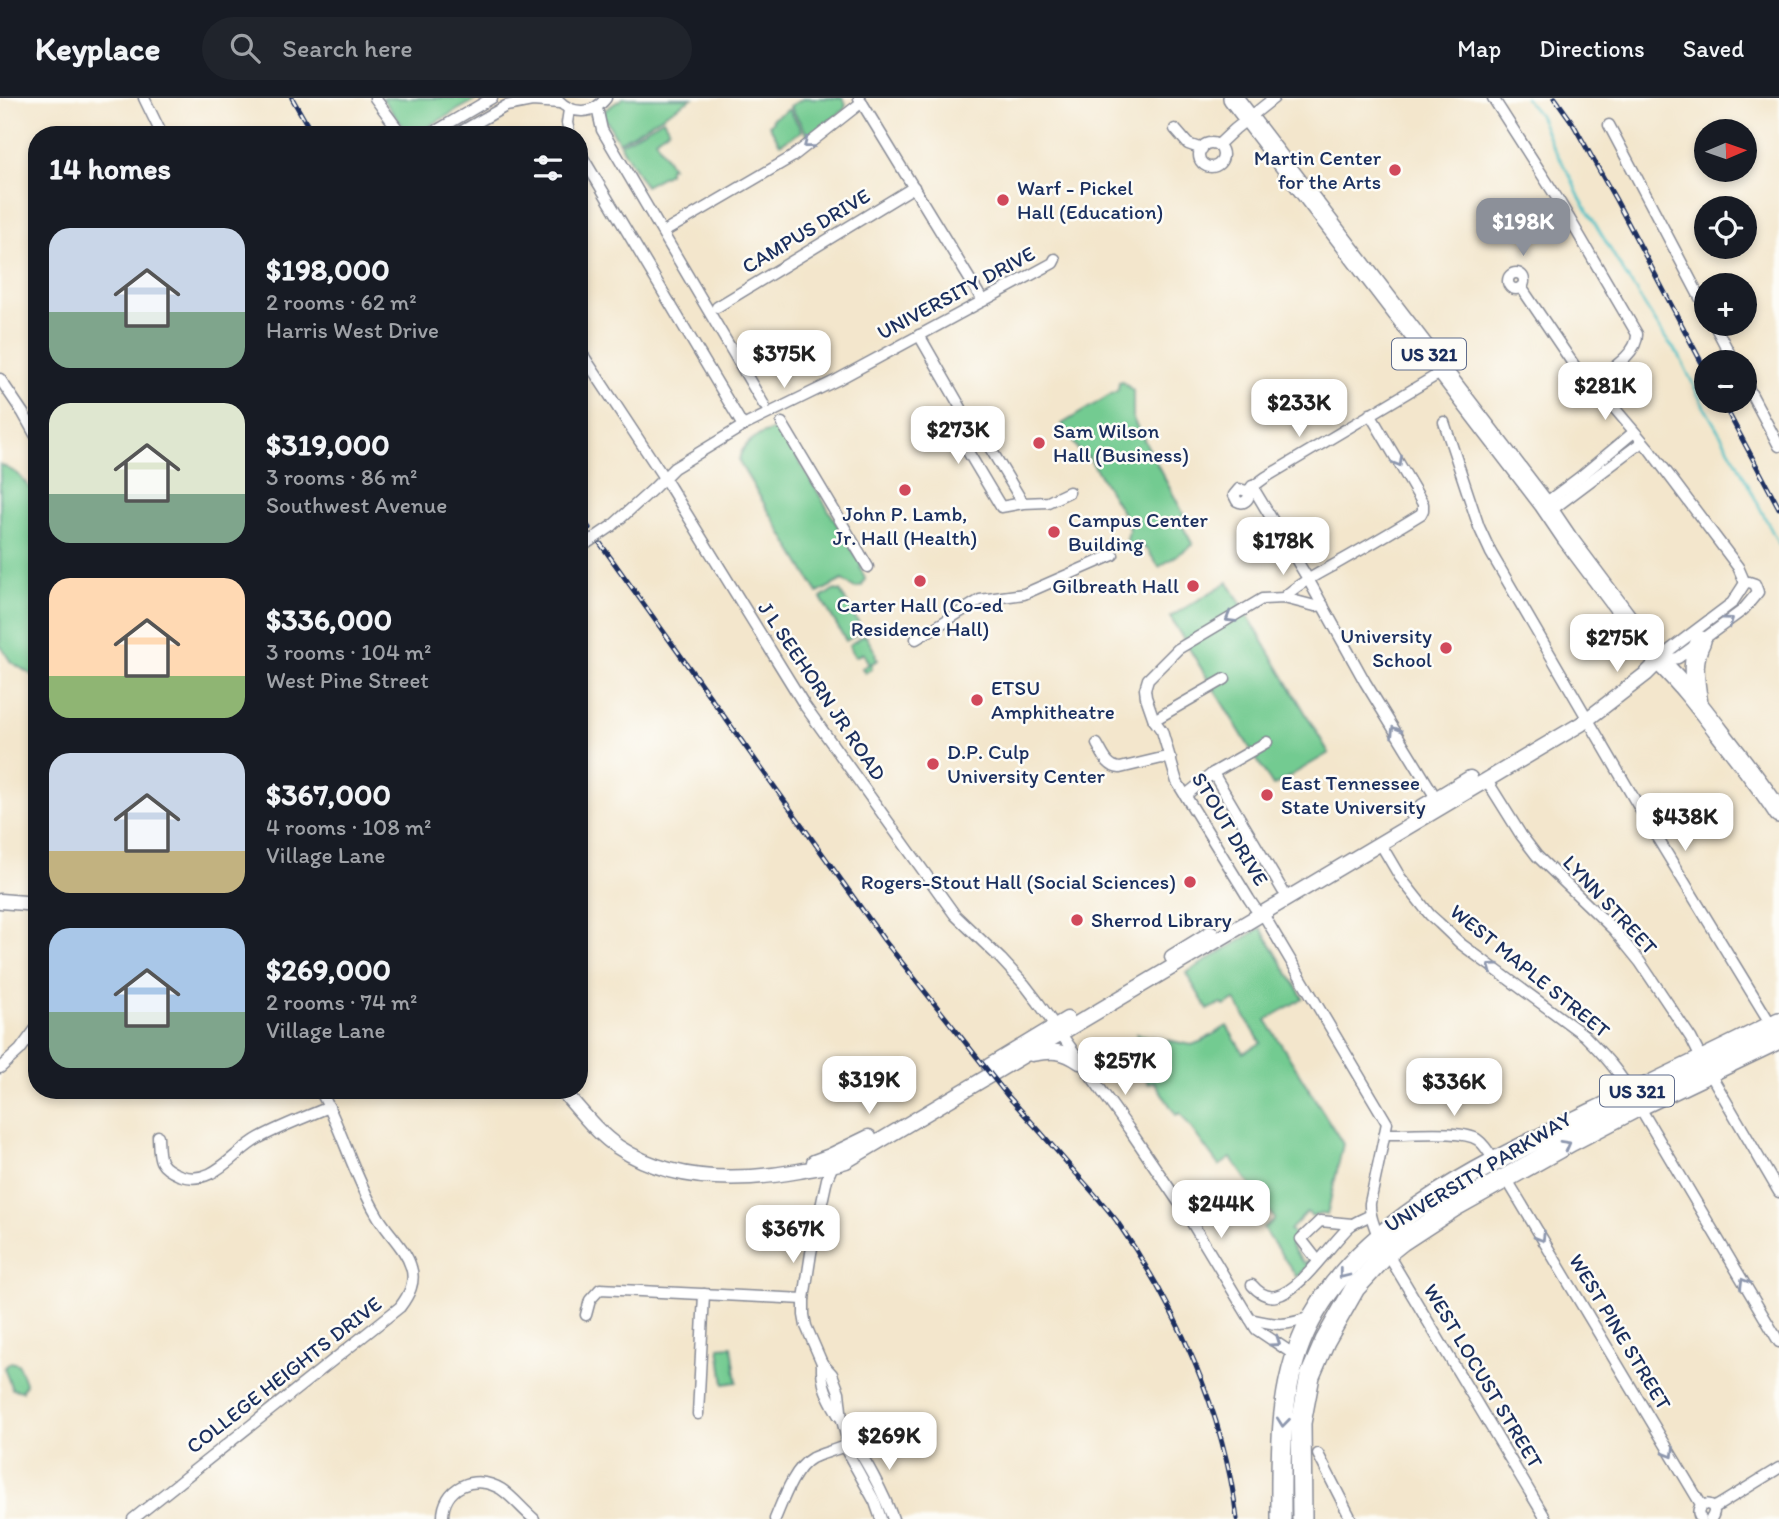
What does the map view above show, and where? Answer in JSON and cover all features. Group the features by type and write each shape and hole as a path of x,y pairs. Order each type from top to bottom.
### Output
{"highway":[{"name":"US 321","path":"1233,98 1546,508 1659,661 1698,705 1779,813"},
{"path":"1698,705 1693,669 1695,652 1701,641"},
{"name":"UNIVERSITY PARKWAY","path":"1302,1519 1300,1423 1307,1387 1315,1362 1344,1306 1383,1245 1453,1184 1500,1170 1777,1029"},
{"name":"UNIVERSITY PARKWAY","path":"1281,1519 1282,1426 1288,1382 1305,1331 1357,1256 1383,1245"},
{"path":"1296,1356 1315,1362"}],"street":[{"path":"144,98 158,126"},
{"path":"375,98 395,126"},
{"path":"444,126 492,98"},
{"path":"1218,145 1274,98"},
{"path":"1493,98 1559,201 1637,334 1634,349 1593,383"},
{"path":"470,126 506,106 532,101 562,104 586,111 607,99"},
{"path":"669,229 792,157 861,100 983,301"},
{"path":"562,104 568,126"},
{"path":"598,112 602,130 764,405"},
{"path":"1609,125 1694,286"},
{"path":"1175,129 1188,145 1202,149"},
{"path":"1207,144 1218,145 1223,151 1222,159 1217,165 1210,167 1203,163 1200,156 1202,149 1207,144"},
{"path":"588,166 743,426"},
{"name":"CAMPUS DRIVE","path":"717,307 915,187"},
{"name":"UNIVERSITY DRIVE","path":"663,478 674,468 743,426 837,380 1055,259"},
{"path":"1521,288 1583,377 1593,383 1634,432 1738,567 1743,587"},
{"path":"919,335 961,408 961,440 1001,507 1048,502 1069,492"},
{"name":"J L SEEHORN JR ROAD","path":"588,363 800,698 917,864 955,915 1025,985 1186,1213 1256,1329 1296,1356"},
{"path":"1436,798 1354,664 1308,579 1245,489 1442,372"},
{"path":"0,379 28,422"},
{"path":"1757,405 1779,446"},
{"name":"STOUT DRIVE","path":"1284,598 1308,579 1397,529 1423,510 1423,504 1370,414"},
{"path":"963,417 974,421 1023,503"},
{"path":"1444,422 1479,527 1491,553 1589,714 1647,821 1777,1029"},
{"path":"782,423 868,567"},
{"path":"1546,508 1634,432"},
{"path":"1546,508 1642,442"},
{"path":"588,542 611,526 663,478"},
{"path":"916,639 980,600 1024,594 1113,555"},
{"path":"881,1519 848,1442 842,1420 827,1395 821,1379 822,1363 804,1315 811,1253 832,1161 876,1132 1057,1030 1257,911 1380,843 1436,798 1486,779 1589,714 1732,603 1743,587 1752,583 1758,589 1744,610 1678,658 1659,661"},
{"name":"STOUT DRIVE","path":"1323,605 1315,606 1284,598 1262,599 1170,655 1148,679 1145,689 1177,782 1257,911 1260,922 1385,1134"},
{"path":"1154,720 1225,679"},
{"path":"1257,911 1283,891 1557,726 1589,714"},
{"path":"1186,795 1216,778 1267,742"},
{"path":"1097,744 1114,768 1162,758 1171,759"},
{"path":"1216,778 1283,891"},
{"name":"LYNN STREET","path":"1486,779 1537,856 1614,930 1640,962 1691,1038 1779,1192"},
{"name":"WEST MAPLE STREET","path":"1380,843 1400,877 1430,915 1461,944 1584,1035 1600,1050 1635,1100 1779,1342"},
{"path":"0,901 28,903"},
{"path":"570,1099 594,1127 633,1156 679,1172 706,1177 764,1177 798,1171 818,1160 846,1161 1025,1056 1057,1030"},
{"path":"0,1068 28,1039"},
{"path":"1025,1056 1044,1051 1060,1052 1080,1062"},
{"name":"COLLEGE HEIGHTS DRIVE","path":"133,1519 401,1307 408,1297 413,1275 408,1257 376,1215 325,1099"},
{"path":"158,1136 159,1160 165,1168 190,1178 201,1178 221,1168 248,1144 329,1107"},
{"path":"1383,1245 1369,1216 1385,1134"},
{"name":"WEST PINE STREET","path":"1385,1134 1452,1134 1469,1136 1482,1143 1699,1515"},
{"path":"1252,1285 1265,1295 1277,1296 1302,1280 1352,1224 1369,1216"},
{"path":"1318,1261 1301,1239 1321,1221 1352,1224"},
{"name":"WEST LOCUST STREET","path":"1383,1245 1546,1519"},
{"path":"586,1315 590,1300 600,1289 804,1298"},
{"path":"698,1414 704,1294"},
{"path":"1250,1319 1284,1324 1314,1315"},
{"path":"775,1519 798,1471 806,1462 848,1442"},
{"path":"848,1442 882,1492 893,1519"},
{"path":"1318,1454 1351,1519"},
{"path":"1699,1515 1710,1505 1712,1514 1779,1468"},
{"path":"443,1519 443,1505 453,1490 464,1485 486,1483 502,1490 534,1519"}],"green space":[{"path":"382,98 479,98 429,126 403,126"},
{"path":"623,98 692,98 619,142 603,115 605,110"},
{"path":"804,98 843,98 846,104 844,110 809,137 790,106"},
{"path":"789,109 802,131 780,144 769,125 773,122 772,119"},
{"path":"663,119 669,129 655,139 672,167 669,168 669,173 645,186 620,144"},
{"path":"1122,381 1133,391 1133,419 1183,513 1183,527 1193,545 1159,567 1139,543 1125,549 1129,530 1126,519 1088,456 1083,458 1062,424 1118,390 1119,382"},
{"path":"775,430 784,436 861,564 865,579 862,586 855,588 842,580 818,593 739,462 743,450 751,440"},
{"path":"0,464 18,474 28,486 28,672 11,662 0,645"},
{"path":"1228,582 1329,753 1273,786 1170,617"},
{"path":"833,590 840,591 863,631 846,641 821,598"},
{"path":"865,635 878,660 872,663 872,668 865,673 862,668 869,664 863,653 855,657 849,645"},
{"path":"1261,928 1303,998 1266,1020 1343,1144 1327,1215 1312,1216 1307,1212 1290,1230 1297,1238 1291,1246 1304,1264 1311,1260 1297,1277 1263,1228 1274,1218 1231,1158 1219,1166 1180,1113 1176,1115 1154,1081 1149,1084 1133,1059 1137,1034 1192,1045 1227,1026 1243,1053 1261,1043 1235,1000 1208,1010 1186,973"},
{"path":"732,1346 737,1382 724,1384 719,1347"},
{"path":"11,1362 18,1364 25,1383 22,1391 12,1389 4,1368"}],"waterway":[{"path":"1525,98 1539,115 1580,198 1623,271 1679,355 1779,545"}],"railway":[{"path":"292,98 308,126"},
{"path":"1555,98 1572,122 1616,200 1695,350"},
{"path":"1728,413 1779,508"},
{"path":"600,543 884,940 1007,1095 1116,1220 1159,1289 1195,1362 1221,1440 1237,1519"}],"place":[{"name":"Martin Center for the Arts","path":"1395,170"},
{"name":"Warf - Pickel Hall (Education)","path":"1003,200"},
{"name":"Sam Wilson Hall (Business)","path":"1039,443"},
{"name":"John P. Lamb, Jr. Hall (Health)","path":"905,490"},
{"name":"Campus Center Building","path":"1054,532"},
{"name":"Carter Hall (Co-ed Residence Hall)","path":"920,581"},
{"name":"Gilbreath Hall","path":"1193,586"},
{"name":"University School","path":"1446,648"},
{"name":"ETSU Amphitheatre","path":"977,700"},
{"name":"D.P. Culp University Center","path":"933,764"},
{"name":"East Tennessee State University","path":"1267,795"},
{"name":"Rogers-Stout Hall (Social Sciences)","path":"1190,882"},
{"name":"Sherrod Library","path":"1077,920"}]}
